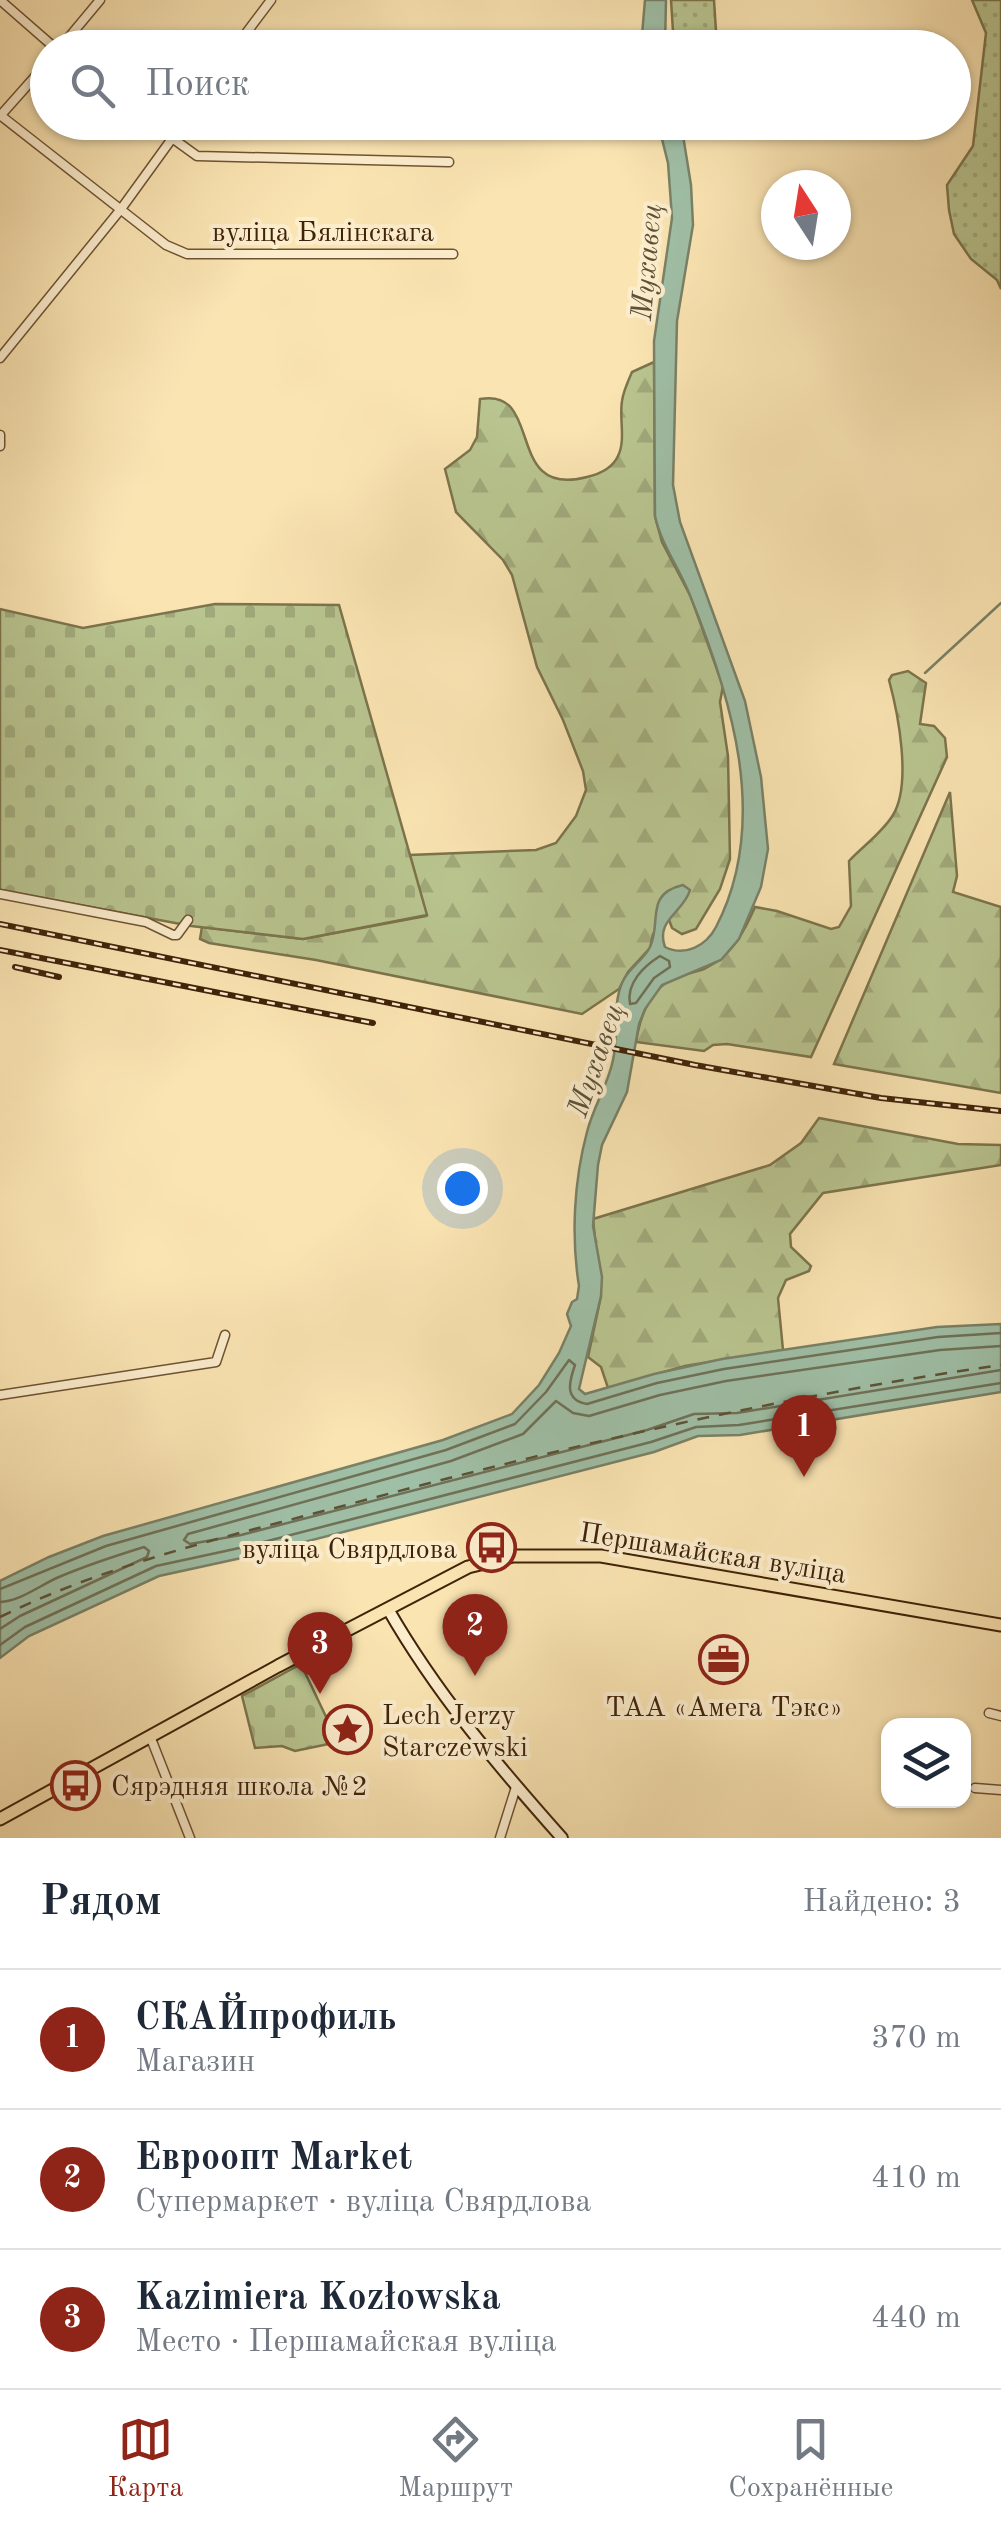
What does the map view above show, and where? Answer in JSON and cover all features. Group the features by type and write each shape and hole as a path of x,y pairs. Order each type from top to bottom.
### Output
{"main road":[{"name":"Першамайская вуліца","path":"0,1819 482,1562 513,1556 601,1556 1001,1625"},
{"path":"388,1610 438,1690 562,1838"}],"street":[{"path":"0,0 36,30"},
{"path":"74,30 100,0"},
{"path":"248,30 271,0"},
{"path":"0,116 30,82"},
{"name":"вуліца Бялінскага","path":"0,116 30,139"},
{"name":"вуліца Бялінскага","path":"31,140 166,245 187,254 453,254"},
{"path":"0,358 172,140 197,156 449,162"},
{"path":"0,435 0,446"},
{"path":"0,894 146,922 173,935 188,920"},
{"path":"0,1394 216,1362 225,1335"},
{"path":"989,1714 1001,1716"},
{"path":"150,1736 190,1838"},
{"path":"500,1838 516,1787"},
{"path":"975,1788 1001,1790"}],"green space":[{"path":"671,0 714,0 716,30 673,30"},
{"path":"972,0 1001,0 1001,289 997,280 971,259 954,234 949,210 947,185 973,146 986,33"},
{"path":"654,362 655,516 662,542 691,597 723,686 720,702 728,756 730,859 720,889 696,929 682,934 672,928 668,917 690,890 653,934 650,948 628,972 619,989 582,1014 200,939 202,927 303,939 426,916 410,855 536,850 556,843 576,816 586,790 583,771 537,667 512,575 503,560 456,512 445,469 470,450 477,437 480,399 500,400 512,409 533,459 544,472 561,479 601,472 612,464 620,450 622,401 632,372"},
{"path":"215,604 339,605 427,915 303,939 191,926 0,890 0,609 83,628"},
{"path":"908,671 926,683 920,724 934,726 945,738 947,757 811,1057 727,1044 713,1045 704,1051 636,1042 640,1022 659,988 676,977 706,968 723,956 742,934 755,907 831,929 839,927 851,906 849,861 883,828 899,802 901,748 889,680 892,675"},
{"path":"950,792 957,876 953,892 1001,907 1001,1093 834,1064"},
{"path":"819,1118 958,1144 1001,1145 1001,1165 823,1193 790,1234 791,1247 811,1266 809,1271 786,1280 778,1298 783,1350 685,1366 608,1388 601,1367 588,1357 601,1296 593,1219 770,1165 801,1143"},
{"path":"301,1664 338,1742 295,1751 282,1746 255,1748 242,1696"}],"water":[{"path":"645,0 666,0 665,30 642,30"},
{"path":"662,140 684,140 693,225 677,321 673,485 680,522 745,701 761,777 768,849 761,887 739,939 721,960 662,985 639,1024 627,1092 602,1145 598,1165 593,1226 602,1277 601,1296 579,1389 585,1394 722,1359 937,1327 1001,1324 1001,1392 740,1435 698,1436 654,1452 159,1576 29,1636 0,1658 0,1581 103,1536 443,1440 512,1414 539,1385 559,1353 571,1326 567,1314 577,1299 579,1286 575,1228 579,1169 590,1123 613,1060 622,983 650,947 656,910 663,895 671,889 683,885 690,890 667,923 665,947 687,950 712,934 732,886 741,845 743,802 731,716 685,583 655,516 654,341 672,218"}],"waterway":[{"path":"925,673 1001,603"}],"ferry route":[{"path":"0,1617 86,1580 174,1551 514,1462 757,1407 1001,1365"}],"railway":[{"path":"0,924 695,1065 881,1098 1001,1111"},
{"path":"0,950 373,1023"},
{"path":"15,967 59,977"}],"place":[{"name":"СКАЙпрофиль","path":"804,1477"},
{"name":"вуліца Свярдлова","path":"492,1548"},
{"name":"ТАА «Амега Тэкс»","path":"724,1659"},
{"name":"Евроопт Market","path":"475,1676"},
{"name":"Kazimiera Kozłowska","path":"320,1694"},
{"name":"Lech Jerzy Starczewski","path":"347,1730"},
{"name":"Сярэдняя школа №2","path":"76,1785"}],"water label":[{"name":"Мухавец","path":"646,262"},
{"name":"Мухавец","path":"595,1060"}]}
